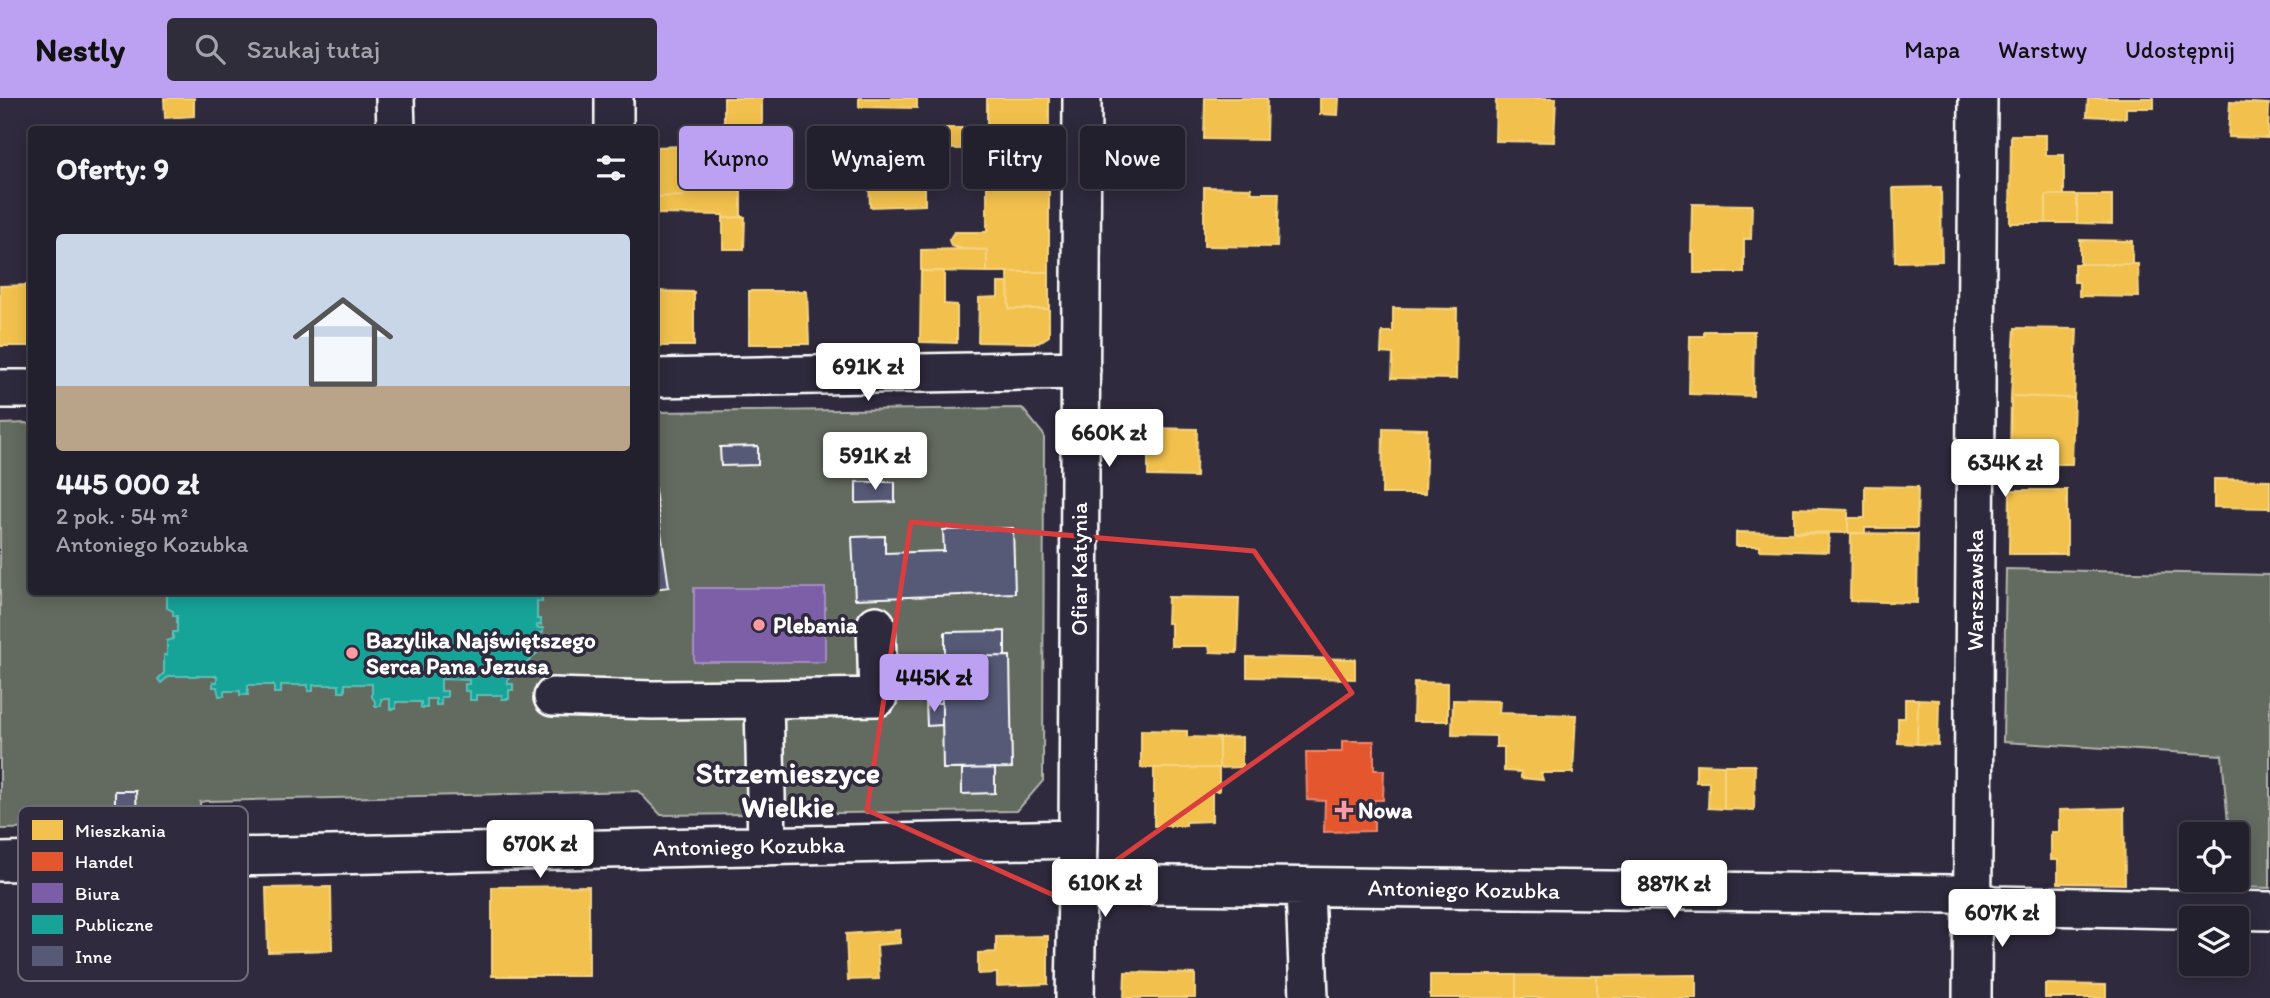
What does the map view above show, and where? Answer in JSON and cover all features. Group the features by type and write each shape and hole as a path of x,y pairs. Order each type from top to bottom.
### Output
{"street":[{"path":"395,98 396,126"},
{"path":"614,98 614,126"},
{"name":"Ofiar Katynia","path":"1075,998 1082,98"},
{"name":"Warszawska","path":"1972,998 1978,98"},
{"path":"658,378 1081,370"},
{"path":"0,390 28,389"},
{"path":"554,697 652,700 878,696 876,625"},
{"path":"764,699 767,846"},
{"name":"Antoniego Kozubka","path":"248,857 1078,839"},
{"name":"Antoniego Kozubka","path":"0,862 18,862"},
{"name":"Antoniego Kozubka","path":"1077,884 1954,894 1993,905 2270,911"},
{"path":"1306,888 1309,998"}],"highlighted area":[{"path":"911,522 1254,551 1352,693 1062,899 867,810"}],"shaded area":[{"path":"1022,408 1044,435 1043,781 1017,811 661,815 638,791 206,801 200,802 200,806 18,806 18,829 0,829 0,424 28,424 28,595 658,595 658,412"},
{"path":"2006,569 2270,575 2270,888 2249,887 2249,822 2228,822 2222,755 2003,742"}],"building: Mieszkania":[{"path":"164,98 194,98 194,116 165,118"},
{"path":"724,98 762,98 762,126 724,126"},
{"path":"859,98 917,98 917,108 859,107"},
{"path":"987,98 1049,98 1049,126 987,126"},
{"path":"1205,98 1267,98 1266,140 1204,139"},
{"path":"1320,98 1339,98 1338,115 1320,114"},
{"path":"1496,98 1556,98 1554,142 1495,141"},
{"path":"2088,98 2154,98 2154,108 2126,108 2126,118 2087,116"},
{"path":"2230,102 2269,104 2268,138 2228,137"},
{"path":"949,128 962,128 963,149 949,149"},
{"path":"2011,135 2046,135 2046,155 2064,155 2064,195 2046,195 2046,223 2010,223"},
{"path":"679,146 679,189 683,189 683,196 658,197 658,147"},
{"path":"1204,187 1251,188 1252,193 1279,193 1277,247 1204,246"},
{"path":"1941,187 1942,261 1895,262 1893,188"},
{"path":"683,189 741,189 741,217 658,214 658,197 683,196"},
{"path":"869,189 925,189 925,205 870,207"},
{"path":"987,189 1049,189 1049,272 987,272 987,250 951,246 949,240 954,232 987,232"},
{"path":"2046,195 2077,195 2077,223 2046,223"},
{"path":"2077,195 2112,195 2112,224 2077,223"},
{"path":"1692,204 1752,205 1751,239 1744,239 1744,273 1694,273 1694,252 1691,252"},
{"path":"745,217 744,249 723,249 723,218"},
{"path":"2080,240 2132,241 2132,264 2080,264"},
{"path":"921,250 987,250 987,272 921,271"},
{"path":"2074,264 2138,264 2139,297 2079,296 2079,282 2074,282"},
{"path":"921,271 944,271 944,304 957,305 957,343 920,342"},
{"path":"1008,272 1049,272 1049,309 1009,309"},
{"path":"998,283 1008,283 1009,309 1049,309 1049,336 1038,343 978,342 979,298 998,297"},
{"path":"28,285 28,346 0,346 0,286"},
{"path":"658,291 694,292 694,346 658,346"},
{"path":"749,291 807,291 809,344 749,344"},
{"path":"1393,308 1457,309 1456,379 1392,378 1393,354 1381,353 1382,332 1393,332"},
{"path":"2015,328 2077,329 2074,398 2011,396"},
{"path":"1704,331 1754,331 1753,396 1689,394 1690,336 1704,336"},
{"path":"2011,396 2074,398 2072,464 2010,464"},
{"path":"1148,428 1197,429 1196,477 1148,476"},
{"path":"1383,428 1427,429 1425,494 1382,494"},
{"path":"2214,479 2270,480 2270,508 2214,507"},
{"path":"1865,486 1918,487 1917,528 1865,528 1865,533 1848,533 1848,518 1865,518"},
{"path":"2010,490 2067,490 2067,554 2009,554"},
{"path":"1794,508 1848,510 1848,533 1794,532"},
{"path":"1736,532 1829,534 1828,552 1760,550 1760,546 1736,546"},
{"path":"1851,533 1918,534 1917,603 1850,601"},
{"path":"1168,597 1239,598 1237,653 1210,652 1209,646 1171,646 1171,623 1167,623"},
{"path":"1247,657 1355,659 1355,679 1247,677"},
{"path":"1414,682 1448,683 1448,721 1413,721"},
{"path":"1905,699 1918,699 1917,744 1898,743 1898,718 1905,718"},
{"path":"1918,699 1939,700 1938,745 1917,744"},
{"path":"1453,700 1500,701 1499,713 1576,715 1573,773 1541,773 1543,780 1521,778 1521,772 1504,771 1504,747 1496,747 1496,736 1452,735"},
{"path":"1141,730 1187,731 1187,737 1219,738 1219,768 1141,768"},
{"path":"1242,737 1242,767 1219,768 1219,738"},
{"path":"1696,764 1724,765 1724,809 1708,808 1709,782 1696,782"},
{"path":"1724,765 1755,765 1754,810 1724,809"},
{"path":"1154,768 1219,768 1219,791 1212,791 1212,821 1186,822 1186,826 1154,826"},
{"path":"2124,808 2125,884 2058,883 2058,860 2051,860 2051,832 2059,832 2059,810"},
{"path":"589,886 589,976 492,976 492,887"},
{"path":"331,887 332,950 268,952 266,888"},
{"path":"900,930 900,943 877,945 879,979 848,980 846,934"},
{"path":"1048,936 1048,984 997,986 997,973 978,974 978,953 996,952 996,937"},
{"path":"1125,972 1195,974 1195,998 1124,998"},
{"path":"1430,975 1516,975 1516,998 1430,998"},
{"path":"1516,975 1597,976 1597,998 1516,998"},
{"path":"1696,975 1696,998 1597,998 1597,976"},
{"path":"2045,984 2106,985 2106,998 2045,998"}],"building: Handel":[{"path":"1342,741 1374,741 1374,770 1384,770 1383,800 1374,800 1374,831 1324,832 1325,801 1307,800 1306,752 1342,752"}],"building: Biura":[{"name":"Plebania","path":"694,588 825,588 825,662 694,662"}],"building: Publiczne":[{"name":"Bazylika Najświętszego Serca Pana Jezusa","path":"167,595 542,595 542,602 537,601 537,619 541,619 541,625 537,625 537,628 543,628 543,633 537,633 537,641 539,645 545,645 545,650 540,650 525,665 525,671 520,671 519,664 507,664 507,672 512,672 512,677 508,677 508,684 513,684 513,690 509,690 509,699 502,699 502,695 476,695 476,700 470,700 470,691 465,691 465,684 469,684 469,680 441,679 441,691 447,691 447,697 441,697 441,705 436,705 436,699 427,699 427,708 421,708 421,702 396,702 396,709 390,709 390,699 381,699 381,706 375,706 372,684 345,684 345,692 339,692 339,685 313,685 313,691 308,691 308,685 281,685 281,693 274,693 274,685 248,685 248,695 240,695 240,691 224,691 224,696 219,696 217,687 213,687 217,676 169,676 161,683 158,679 164,673 167,641 173,639 173,632 177,632 177,616 173,616 173,611 167,608"}],"building: Inne":[{"path":"758,446 758,465 721,466 720,447"},
{"path":"856,482 895,482 895,502 856,503"},
{"path":"658,511 669,587 658,588"},
{"path":"1013,528 1015,593 855,599 852,537 885,536 885,553 944,551 943,530"},
{"path":"1005,631 1005,656 945,657 945,632"},
{"path":"1010,656 1012,768 943,769 941,657"},
{"path":"926,703 942,703 942,725 927,726"},
{"path":"995,768 995,793 962,794 962,769"},
{"path":"115,791 136,791 137,806 115,806"}],"place":[{"name":"Plebania","path":"759,625"},
{"name":"Bazylika Najświętszego Serca Pana Jezusa","path":"352,653"},
{"name":"Nowa","path":"1344,810"}],"district":[{"name":"Strzemieszyce Wielkie","path":"788,790"}]}
